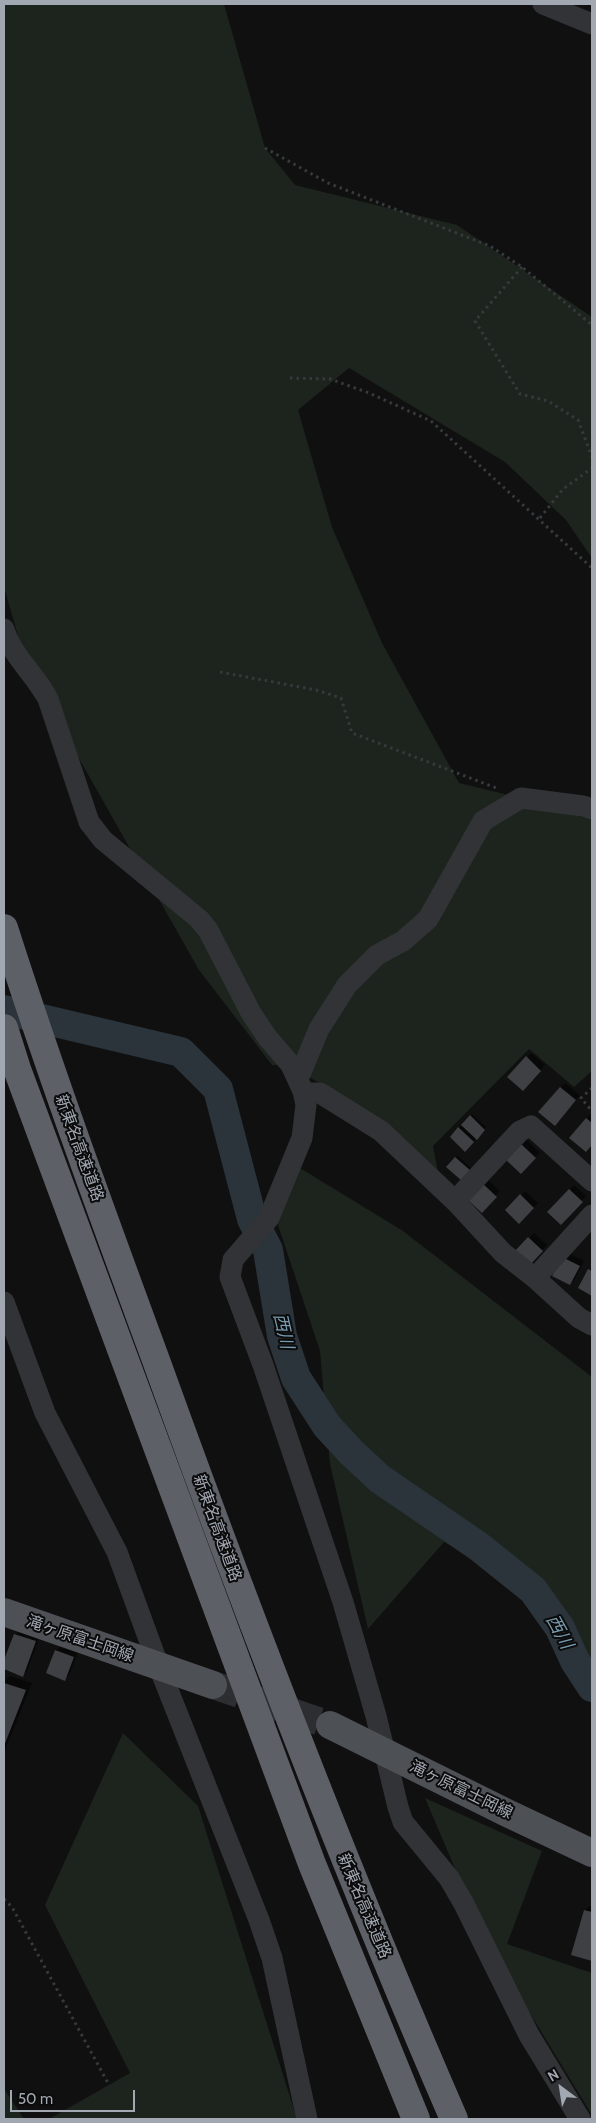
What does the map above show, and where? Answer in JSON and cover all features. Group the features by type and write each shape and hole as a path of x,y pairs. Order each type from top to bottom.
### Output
{"highway":[{"name":"新東名高速道路","path":"4,928 50,1070 230,1565 344,1857 454,2119"},
{"name":"新東名高速道路","path":"4,1028 17,1069 312,1864 416,2119"}],"main road":[{"name":"滝ヶ原富士岡線","path":"4,1612 213,1685"},
{"name":"滝ヶ原富士岡線","path":"330,1725 592,1853"}],"street":[{"path":"543,4 592,24"},
{"path":"4,629 12,649 41,685 48,699 84,810 96,832 204,925 216,942 258,1025 291,1065 301,1085 306,1106 302,1138 270,1218 233,1260 230,1277 266,1374 343,1602 403,1822 449,1878 464,1904 529,2035 580,2119"},
{"path":"301,1085 319,1029 347,985 376,956 403,941 428,919 484,821 521,798 583,806 592,809"},
{"path":"301,1085 320,1093 381,1132 455,1201 503,1254 535,1278 580,1318 592,1325"},
{"path":"455,1201 520,1131 531,1126 592,1180"},
{"path":"535,1278 592,1215"},
{"path":"4,1302 45,1413 116,1552 159,1667 259,1920 272,1958 307,2119"}],"path":[{"path":"265,148 328,184 490,246 522,267 592,325"},
{"path":"522,267 475,321 520,394 548,401 578,420 592,457"},
{"path":"290,378 330,379 369,393 431,421 540,518 592,568"},
{"path":"540,518 563,489 592,468"},
{"path":"220,672 316,690 341,698 352,733 521,798"},
{"path":"592,1088 581,1098 592,1111"},
{"path":"4,1899 12,1907 108,2083"}],"shaded area":[{"path":"4,4 224,4 265,148 295,185 457,225 592,317 592,558 566,520 505,462 349,368 298,410 332,527 382,643 459,783 521,798 592,820 592,1071 574,1087 529,1049 433,1146 441,1188 320,1083 285,1065 272,1065 199,970 27,667 4,587"},
{"path":"295,1165 403,1231 592,1377 592,1682 533,1590 444,1542 368,1629 330,1464 320,1351 276,1219"},
{"path":"123,1733 198,1806 297,2119 49,2119 130,2073 45,1905"},
{"path":"425,1798 542,1851 507,1944 592,1973 592,2115 517,1992 477,1920"},
{"path":"4,2089 24,2119 4,2119"}],"building":[{"path":"526,1056 541,1071 523,1091 507,1077"},
{"path":"560,1087 576,1100 555,1126 538,1112"},
{"path":"470,1115 485,1130 477,1140 461,1125"},
{"path":"586,1118 592,1123 592,1145 586,1152 569,1138"},
{"path":"458,1127 474,1142 465,1152 450,1137"},
{"path":"521,1144 536,1158 521,1174 506,1160"},
{"path":"455,1157 471,1171 462,1181 446,1167"},
{"path":"482,1183 497,1197 482,1213 467,1199"},
{"path":"569,1189 583,1202 561,1225 547,1212"},
{"path":"520,1194 534,1208 519,1224 505,1210"},
{"path":"528,1237 543,1251 528,1267 513,1253"},
{"path":"562,1257 580,1266 570,1285 552,1276"},
{"path":"588,1269 592,1271 592,1296 578,1288"},
{"path":"14,1634 36,1641 23,1677 4,1669 4,1660"},
{"path":"55,1650 74,1657 65,1681 46,1673"},
{"path":"4,1683 26,1690 4,1746"},
{"path":"584,1910 592,1912 592,1961 571,1955"}],"waterway":[{"name":"西川","path":"4,1010 181,1052 218,1089 252,1219 268,1250 282,1336 296,1378 327,1426 380,1479 478,1546 533,1590 560,1628 575,1661 592,1687"}],"tunnel":[{"path":"213,1685 330,1725"}]}
